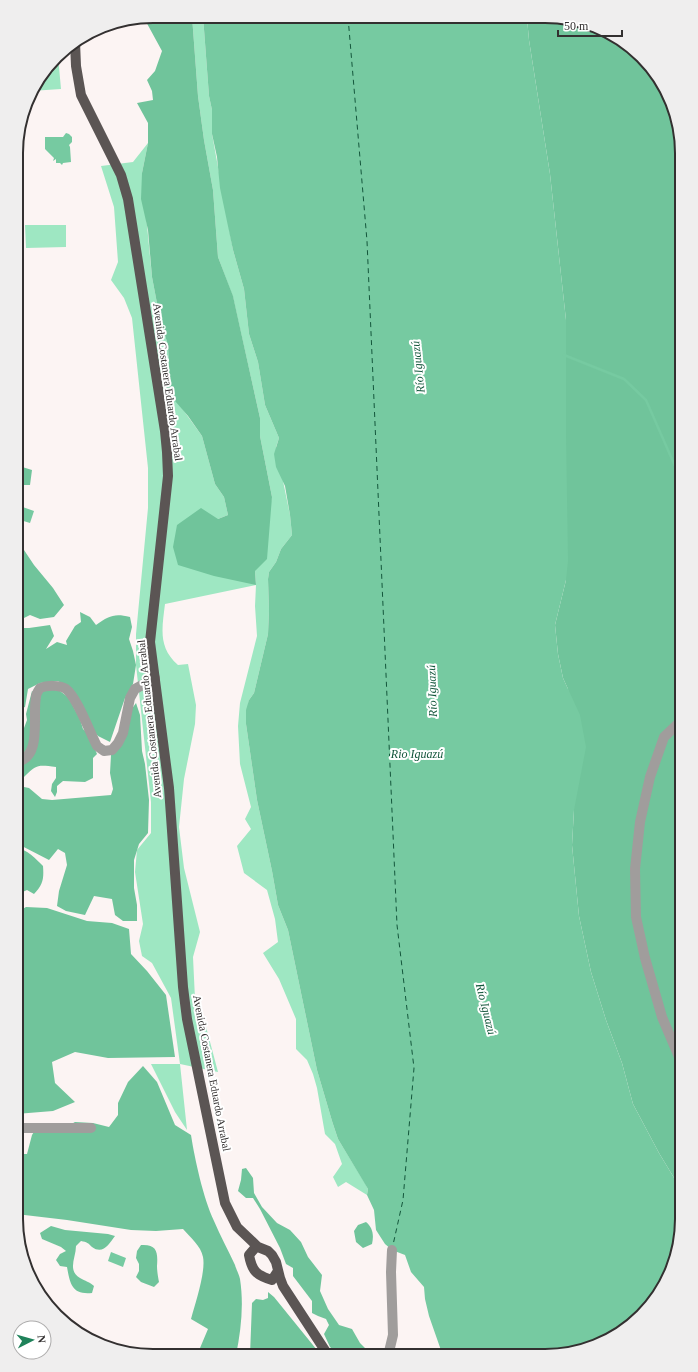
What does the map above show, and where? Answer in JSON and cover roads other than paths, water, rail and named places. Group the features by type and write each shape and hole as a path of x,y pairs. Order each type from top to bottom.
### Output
{"main road":[{"name":"Avenida Costanera Eduardo Arrabal","path":"75,49 76,66 81,95 121,175 128,198 165,431 168,476 150,642 169,788 183,986 188,1019 225,1203 237,1227 258,1247"},
{"path":"283,1286 257,1274 251,1264 249,1255 255,1248 258,1247 268,1251 272,1255 276,1262 283,1286 324,1349"},
{"path":"272,1280 278,1271"}],"street":[{"path":"23,759 30,753 34,742 36,696 40,688 47,685 66,689 74,698 97,746 104,751 112,750 118,743 123,733 130,698 135,689 155,678"},
{"path":"675,727 664,737 650,777 640,822 635,869 636,917 645,958 662,1017 675,1048"},
{"path":"23,1128 91,1128"},
{"path":"390,1349 393,1335 391,1272 392,1250"}],"water":[{"name":"Rio Iguazú","path":"204,23 527,23 550,174 566,320 568,561 566,580 555,625 558,654 563,678 580,715 586,747 574,810 572,845 579,916 591,972 606,1020 622,1063 633,1104 675,1179 675,1227 671,1252 658,1284 631,1317 602,1336 587,1342 562,1348 545,1349 441,1349 429,1316 424,1287 411,1272 405,1255 392,1250 385,1244 376,1230 374,1210 367,1195 368,1189 338,1139 332,1121 317,1070 288,930 278,905 257,800 246,724 246,710 249,700 254,693 268,634 269,572 276,562 281,549 292,535 285,486 276,467 274,454 279,438 265,405 258,362 249,334 244,289 233,250 220,188 217,157 212,134 212,110 209,96"},
{"path":"66,133 72,137 72,142 69,145 71,162 63,163 62,165 60,163 56,163 56,159 53,161 54,158 45,149 45,137 63,137"},
{"path":"23,507 34,511 30,523 23,521"},
{"path":"111,1252 126,1258 123,1267 108,1261"}],"waterway":[{"path":"564,355 624,379 646,400 675,466"}],"water label":[{"name":"Río Iguazú","path":"418,367"},
{"name":"Río Iguazú","path":"432,691"},
{"name":"Río Iguazú","path":"486,1009"}]}
